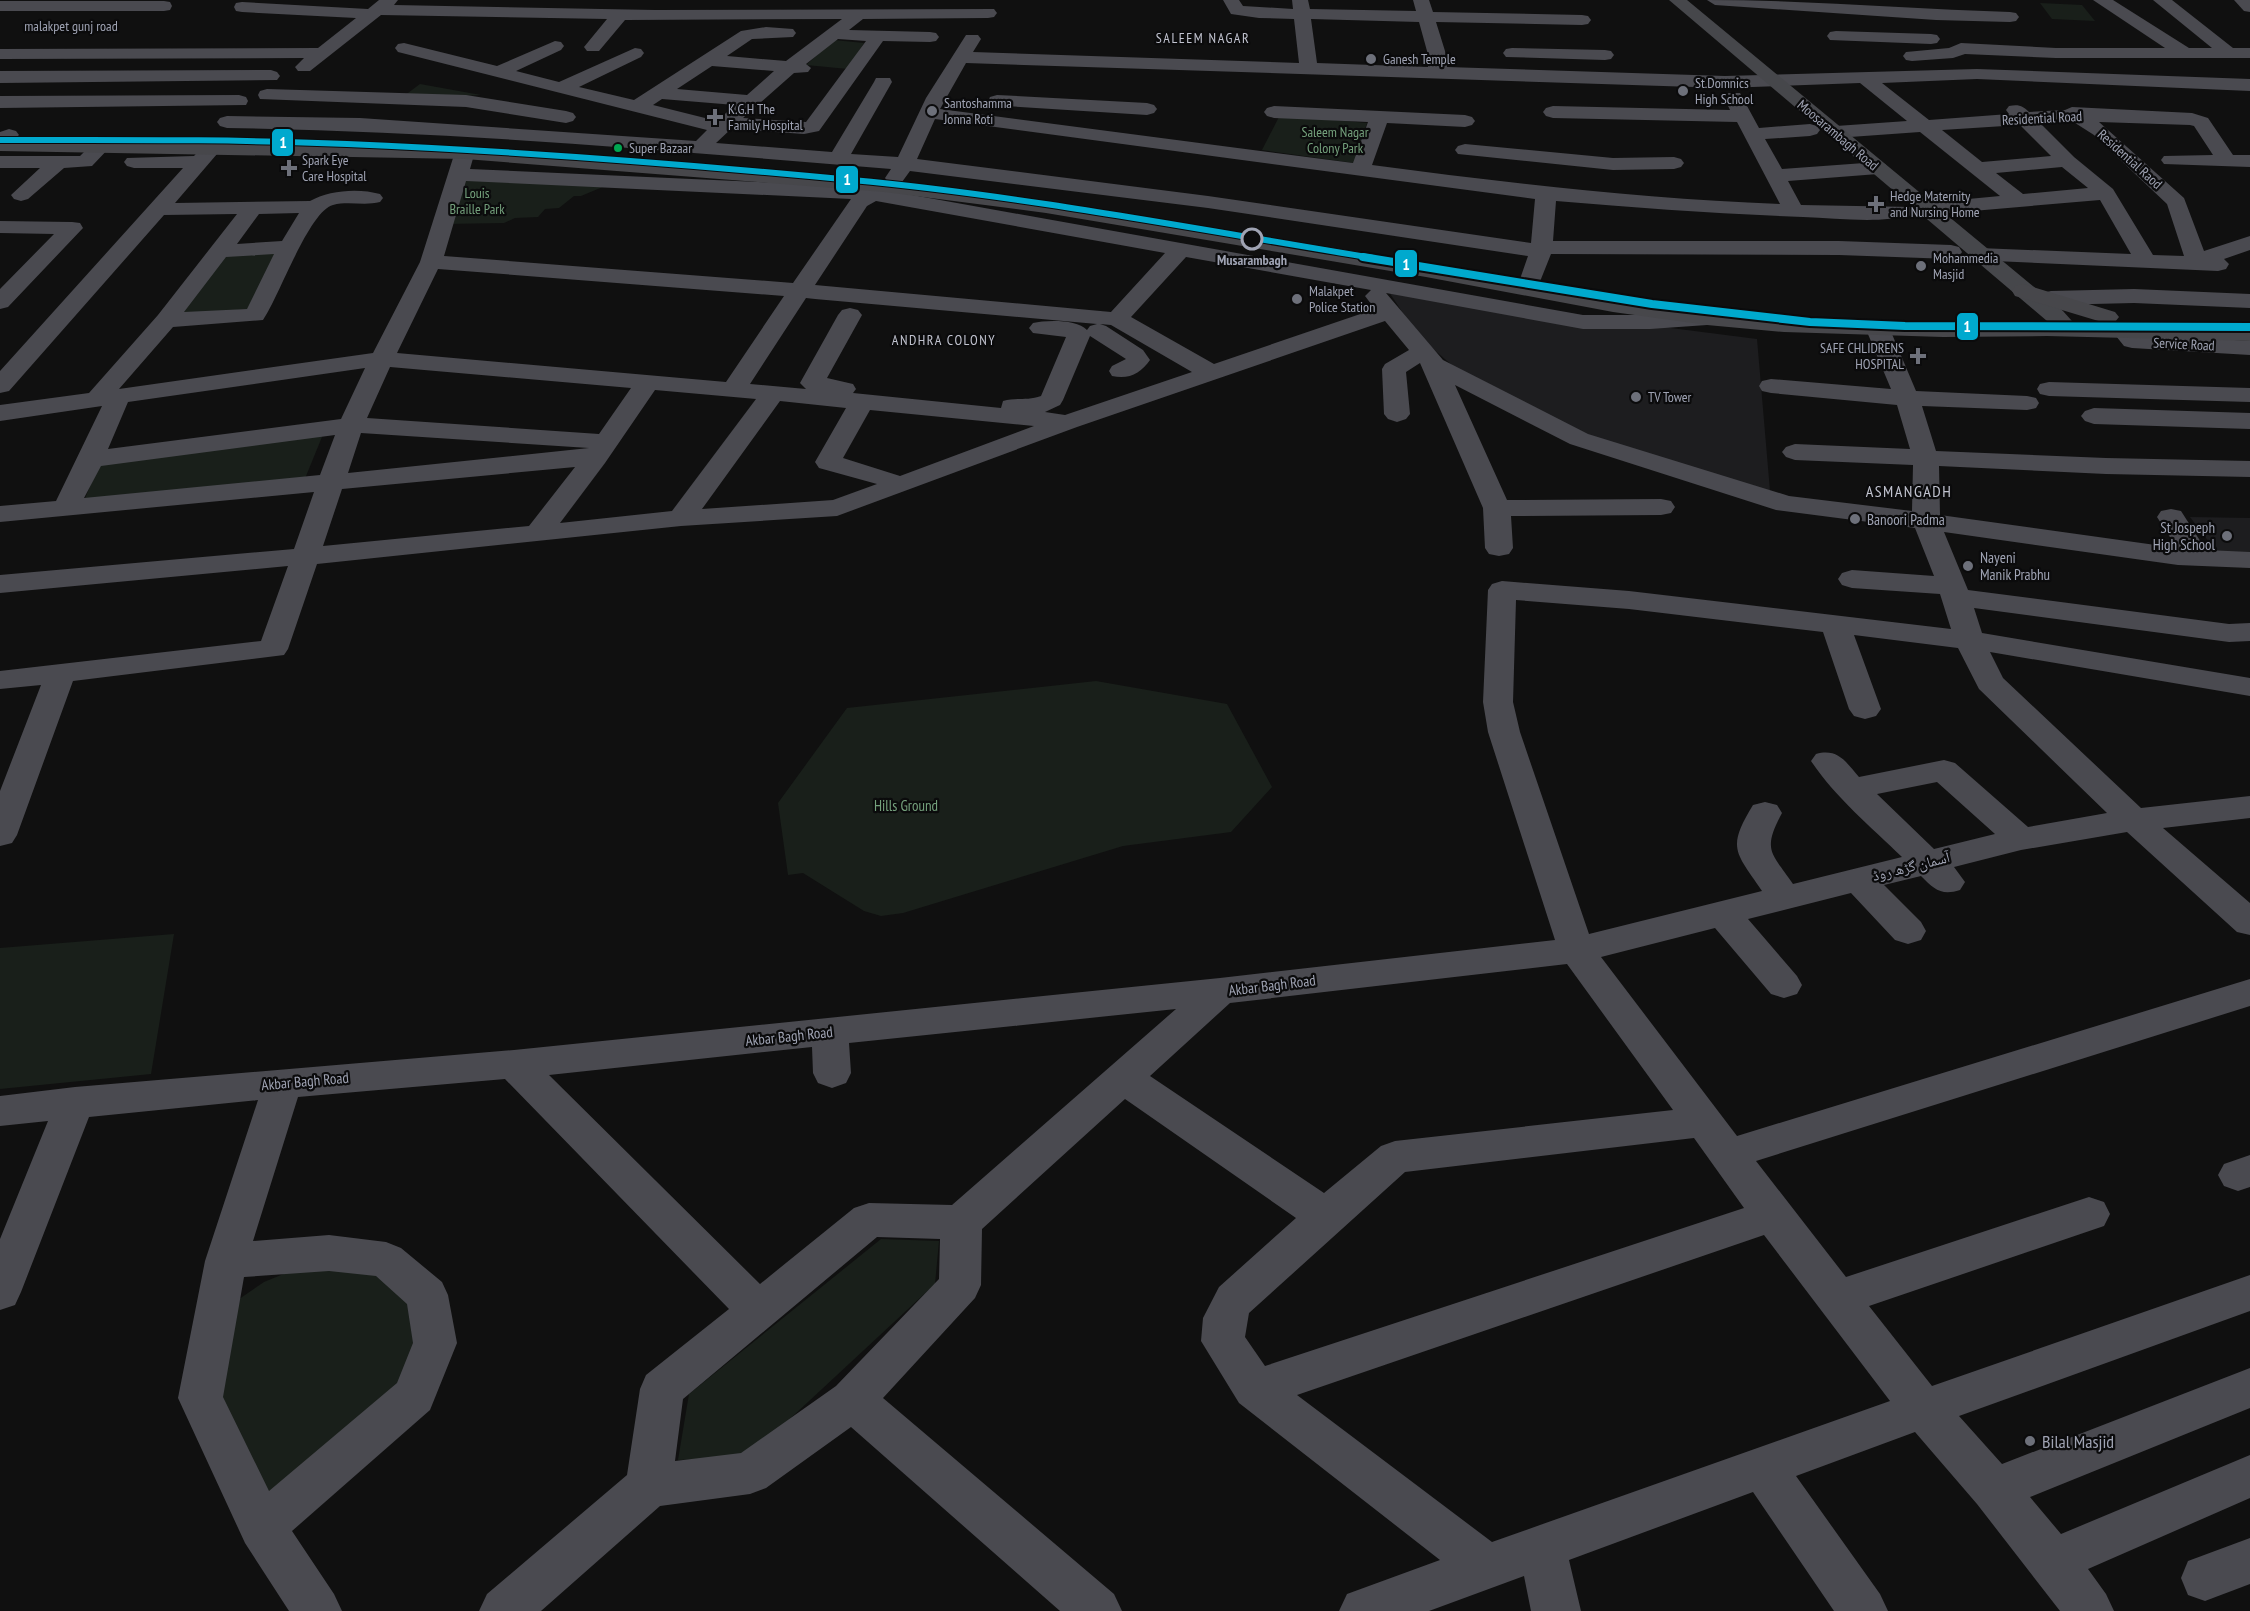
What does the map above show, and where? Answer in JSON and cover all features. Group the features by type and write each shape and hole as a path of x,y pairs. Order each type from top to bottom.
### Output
{"highway":[{"path":"2,136 220,135 690,154 1005,197 1531,279 1685,306 1808,316 2050,318 2121,330 2250,334"},
{"path":"2,136 101,146 220,135 889,181"},
{"path":"1005,197 1623,306 1707,318 1784,325 1943,330 2050,318 2121,330 2250,319"}],"main road":[{"name":"Moosarambagh Road","path":"1661,0 1836,132 1905,211 1951,252 2050,318"},
{"name":"Moosarambagh Road","path":"1677,0 1751,61 1810,130 1926,209 2023,291 2050,318"}],"street":[{"path":"252,0 242,7 621,14 659,7 750,7 860,13 989,7"},
{"path":"1231,0 1235,8 1240,11 1338,0"},
{"path":"1421,0 1428,17 1436,51 1438,74"},
{"path":"1565,0 1582,20 1605,56 1616,79"},
{"path":"1715,0 1762,11 1812,3 1835,7 1904,6 2017,21 1993,0"},
{"path":"2100,0 2247,88"},
{"path":"2161,0 2199,27 2229,53"},
{"path":"2242,0 2250,6"},
{"path":"0,6 167,3"},
{"path":"142,26 167,3"},
{"path":"1301,5 1428,17 1582,20"},
{"path":"1301,5 1312,49 1309,70"},
{"path":"681,518 806,298 875,204 989,7"},
{"path":"1835,7 1832,29 1847,56"},
{"path":"0,386 99,273 160,209 220,135 267,95 380,8"},
{"path":"690,154 790,67 860,13"},
{"path":"593,47 621,14"},
{"path":"2144,27 2199,27 2227,31"},
{"path":"637,107 662,93 747,35 757,33 930,38"},
{"path":"404,48 485,62 563,87 637,107 723,126 804,128 812,127 878,36"},
{"path":"1836,36 1931,39"},
{"path":"110,53 126,39"},
{"path":"1022,60 1102,49 1154,45"},
{"path":"360,124 430,76 555,46"},
{"path":"1890,56 1932,56 1953,53 1960,48 2059,47 2148,53 2250,53"},
{"path":"2035,77 2046,74 2059,47"},
{"path":"1283,48 1312,49"},
{"path":"1413,51 1459,52"},
{"path":"0,54 321,53"},
{"path":"563,87 635,53"},
{"path":"1492,53 1605,56"},
{"path":"2148,53 2169,82 2200,116"},
{"path":"961,57 1438,74 1465,87 1550,77 1767,82 1862,76 1977,74 2169,82 2247,88"},
{"path":"708,60 850,73"},
{"path":"1751,61 1775,60"},
{"path":"1135,138 1147,109 1158,65"},
{"path":"1236,170 1262,133 1276,69"},
{"name":"Residential Road","path":"1977,74 2067,161 2106,193 2146,261"},
{"path":"0,77 271,76"},
{"path":"1862,76 2019,201"},
{"path":"1550,77 1556,158"},
{"name":"Residential Raod","path":"2035,77 2052,102 2101,131 2177,202 2197,263"},
{"path":"838,158 883,82"},
{"path":"1725,82 1794,211"},
{"path":"1461,181 1465,150 1465,87"},
{"path":"662,93 751,101"},
{"path":"267,95 466,101 566,117"},
{"path":"533,135 606,98"},
{"path":"932,106 976,100 1147,109"},
{"path":"0,102 239,101"},
{"path":"932,106 1135,138 1262,133 1379,117 1465,121"},
{"path":"1553,112 1742,116"},
{"path":"1659,114 1684,185"},
{"name":"Residential Road","path":"1836,132 2075,115 2192,119 2201,122 2227,161"},
{"path":"1361,169 1379,117"},
{"path":"134,162 220,135 360,124 533,135 690,154 838,158 889,181 1181,249 1583,322 1650,322 1707,318"},
{"path":"1753,134 1810,130"},
{"path":"1262,133 1361,169 1546,194 1684,185"},
{"path":"0,162 85,162 101,146"},
{"path":"1465,150 1631,165 1684,185 1794,211 1905,211"},
{"path":"0,680 273,649 351,425 381,359 431,262 465,153"},
{"path":"2171,160 2250,161"},
{"path":"1978,168 2067,161"},
{"path":"21,195 59,162"},
{"path":"1775,176 1869,169"},
{"path":"458,175 889,181 1208,202 1541,249 1839,248 1951,252"},
{"path":"1208,202 1222,186"},
{"path":"1926,209 2106,193"},
{"path":"1531,279 1541,249 1546,194"},
{"path":"160,209 314,207 328,199 373,198"},
{"path":"166,320 255,315 289,248 314,207"},
{"path":"66,507 91,459 107,398 253,208"},
{"path":"63,228 81,209"},
{"path":"0,227 72,228 0,302"},
{"path":"2197,263 2223,251 2250,243"},
{"path":"221,251 289,248"},
{"path":"1117,319 1181,249"},
{"path":"1979,255 2250,265"},
{"path":"431,262 1080,323 1108,336 1135,355 1138,360 1132,367 1121,371"},
{"path":"0,273 53,273"},
{"path":"76,273 99,273"},
{"path":"1365,282 1388,313 1428,358 1497,508 1499,548"},
{"path":"2050,318 2134,296 2250,301"},
{"path":"806,298 850,315 1080,323 1117,319 1210,372"},
{"path":"0,584 537,534 681,518 837,508 1068,422 1388,313"},
{"path":"850,315 812,383 835,388 1034,408 1051,400 1079,335 1080,323"},
{"path":"1877,327 1907,398 1926,459 1926,520 1954,591 1969,640 1990,682 2134,820 2250,923"},
{"path":"2121,330 2182,419"},
{"name":"Service Road","path":"2121,330 2250,348"},
{"path":"1397,414 1394,369 1428,358 1579,439 1786,504 1926,520 2197,558 2250,560"},
{"path":"0,413 381,359 753,391 1068,422"},
{"path":"537,534 648,382"},
{"path":"1771,386 1907,398 2027,403"},
{"path":"2049,389 2250,395"},
{"path":"862,402 828,462 889,479"},
{"path":"2094,416 2250,421"},
{"path":"91,459 351,425 601,449"},
{"path":"0,514 330,482 601,449"},
{"path":"1795,452 1926,459 2250,470"},
{"path":"1497,508 1661,507"},
{"path":"2171,517 2197,558"},
{"path":"1852,579 1954,591 2229,633 2250,632"},
{"path":"2089,1611 2052,1560 1994,1489 1923,1408 1773,1215 1576,950 1504,732 1498,702 1502,590 1629,600 1969,640 2250,687"},
{"path":"1835,623 1865,709"},
{"path":"0,835 60,674"},
{"path":"1827,760 1852,789 1937,872"},
{"path":"1852,789 1944,770 2021,839"},
{"name":"آسمان گڑھ روڈ","path":"1576,950 1858,880 1937,872 2021,839 2134,820 2250,807"},
{"path":"1765,813 1755,832 1753,851 1784,898"},
{"path":"1858,880 1908,931"},
{"path":"1723,913 1784,985"},
{"name":"Akbar Bagh Road","path":"0,1111 75,1102 514,1064 1220,991 1576,950"},
{"path":"649,1486 662,1389 869,1221 961,1222 1220,991"},
{"path":"1488,1568 1255,1389 1223,1341 1225,1318 1234,1300 1395,1157 1715,1138 2250,992"},
{"path":"830,1031 832,1073"},
{"path":"514,1064 758,1310"},
{"path":"1123,1078 1326,1216"},
{"path":"283,1083 226,1261 200,1398 262,1527 317,1611"},
{"path":"0,1292 75,1102"},
{"path":"1838,1298 2089,1214"},
{"path":"1255,1389 1773,1215"},
{"path":"504,1611 649,1486 750,1473 852,1400 960,1285 961,1222"},
{"path":"226,1261 329,1253 386,1260 427,1295 435,1342 414,1396 262,1527"},
{"path":"1364,1611 1488,1568 1923,1408 2250,1293"},
{"path":"1994,1489 2250,1388"},
{"path":"852,1400 1097,1611"},
{"path":"1763,1467 1863,1611"},
{"path":"2052,1560 2250,1476"},
{"path":"1542,1547 1556,1611"},
{"path":"2205,1578 2250,1561"}],"shaded area":[{"path":"1389,292 1757,339 1770,491 1609,444 1555,421 1453,366 1418,336"},
{"name":"St Jospeph High School","path":"2190,517 2250,518 2250,556 2219,555"}],"green space":[{"path":"2040,3 2082,5 2095,21 2052,19"},
{"path":"834,40 864,43 848,69 806,65"},
{"path":"420,84 481,95 400,99"},
{"name":"Saleem Nagar Colony Park","path":"1280,115 1367,123 1354,163 1262,150"},
{"name":"Louis Braille Park","path":"462,178 605,186 581,196 574,196 559,208 545,209 538,217 515,218 504,223 444,224"},
{"path":"278,250 249,309 180,314 227,253"},
{"path":"324,432 304,481 84,501 99,464"},
{"name":"Hills Ground","path":"1096,681 1227,704 1272,787 1231,832 1123,846 903,913 881,916 864,911 803,873 788,875 778,803 847,708"},
{"path":"174,934 151,1074 0,1089 0,948"},
{"path":"881,1239 939,1241 935,1284 750,1456 678,1460 689,1394"},
{"path":"365,1264 398,1282 429,1354 267,1514 207,1394 226,1308 264,1282 303,1266"}],"transit line":[{"name":"1","path":"0,140 179,140 346,144 521,154 854,180 1033,203 1652,304 1810,322 1905,326 2250,327"}],"place":[{"name":"Ganesh Temple","path":"1371,59"},
{"name":"St.Domnics High School","path":"1683,91"},
{"name":"Santoshamma Jonna Roti","path":"932,111"},
{"name":"K.G.H The Family Hospital","path":"715,117"},
{"name":"Super Bazaar","path":"618,148"},
{"name":"Spark Eye Care Hospital","path":"289,168"},
{"name":"Hedge Maternity and Nursing Home","path":"1876,204"},
{"name":"Musarambagh","path":"1252,239"},
{"name":"Mohammedia Masjid","path":"1921,266"},
{"name":"Malakpet Police Station","path":"1297,299"},
{"name":"SAFE CHLIDRENS HOSPITAL","path":"1918,356"},
{"name":"TV Tower","path":"1636,397"},
{"name":"Banoori Padma","path":"1855,519"},
{"name":"St Jospeph High School","path":"2227,536"},
{"name":"Nayeni Manik Prabhu","path":"1968,566"},
{"name":"Bilal Masjid","path":"2030,1441"}],"district":[{"name":"SALEEM NAGAR","path":"1203,38"},
{"name":"ANDHRA COLONY","path":"944,340"},
{"name":"ASMANGADH","path":"1909,491"}]}
